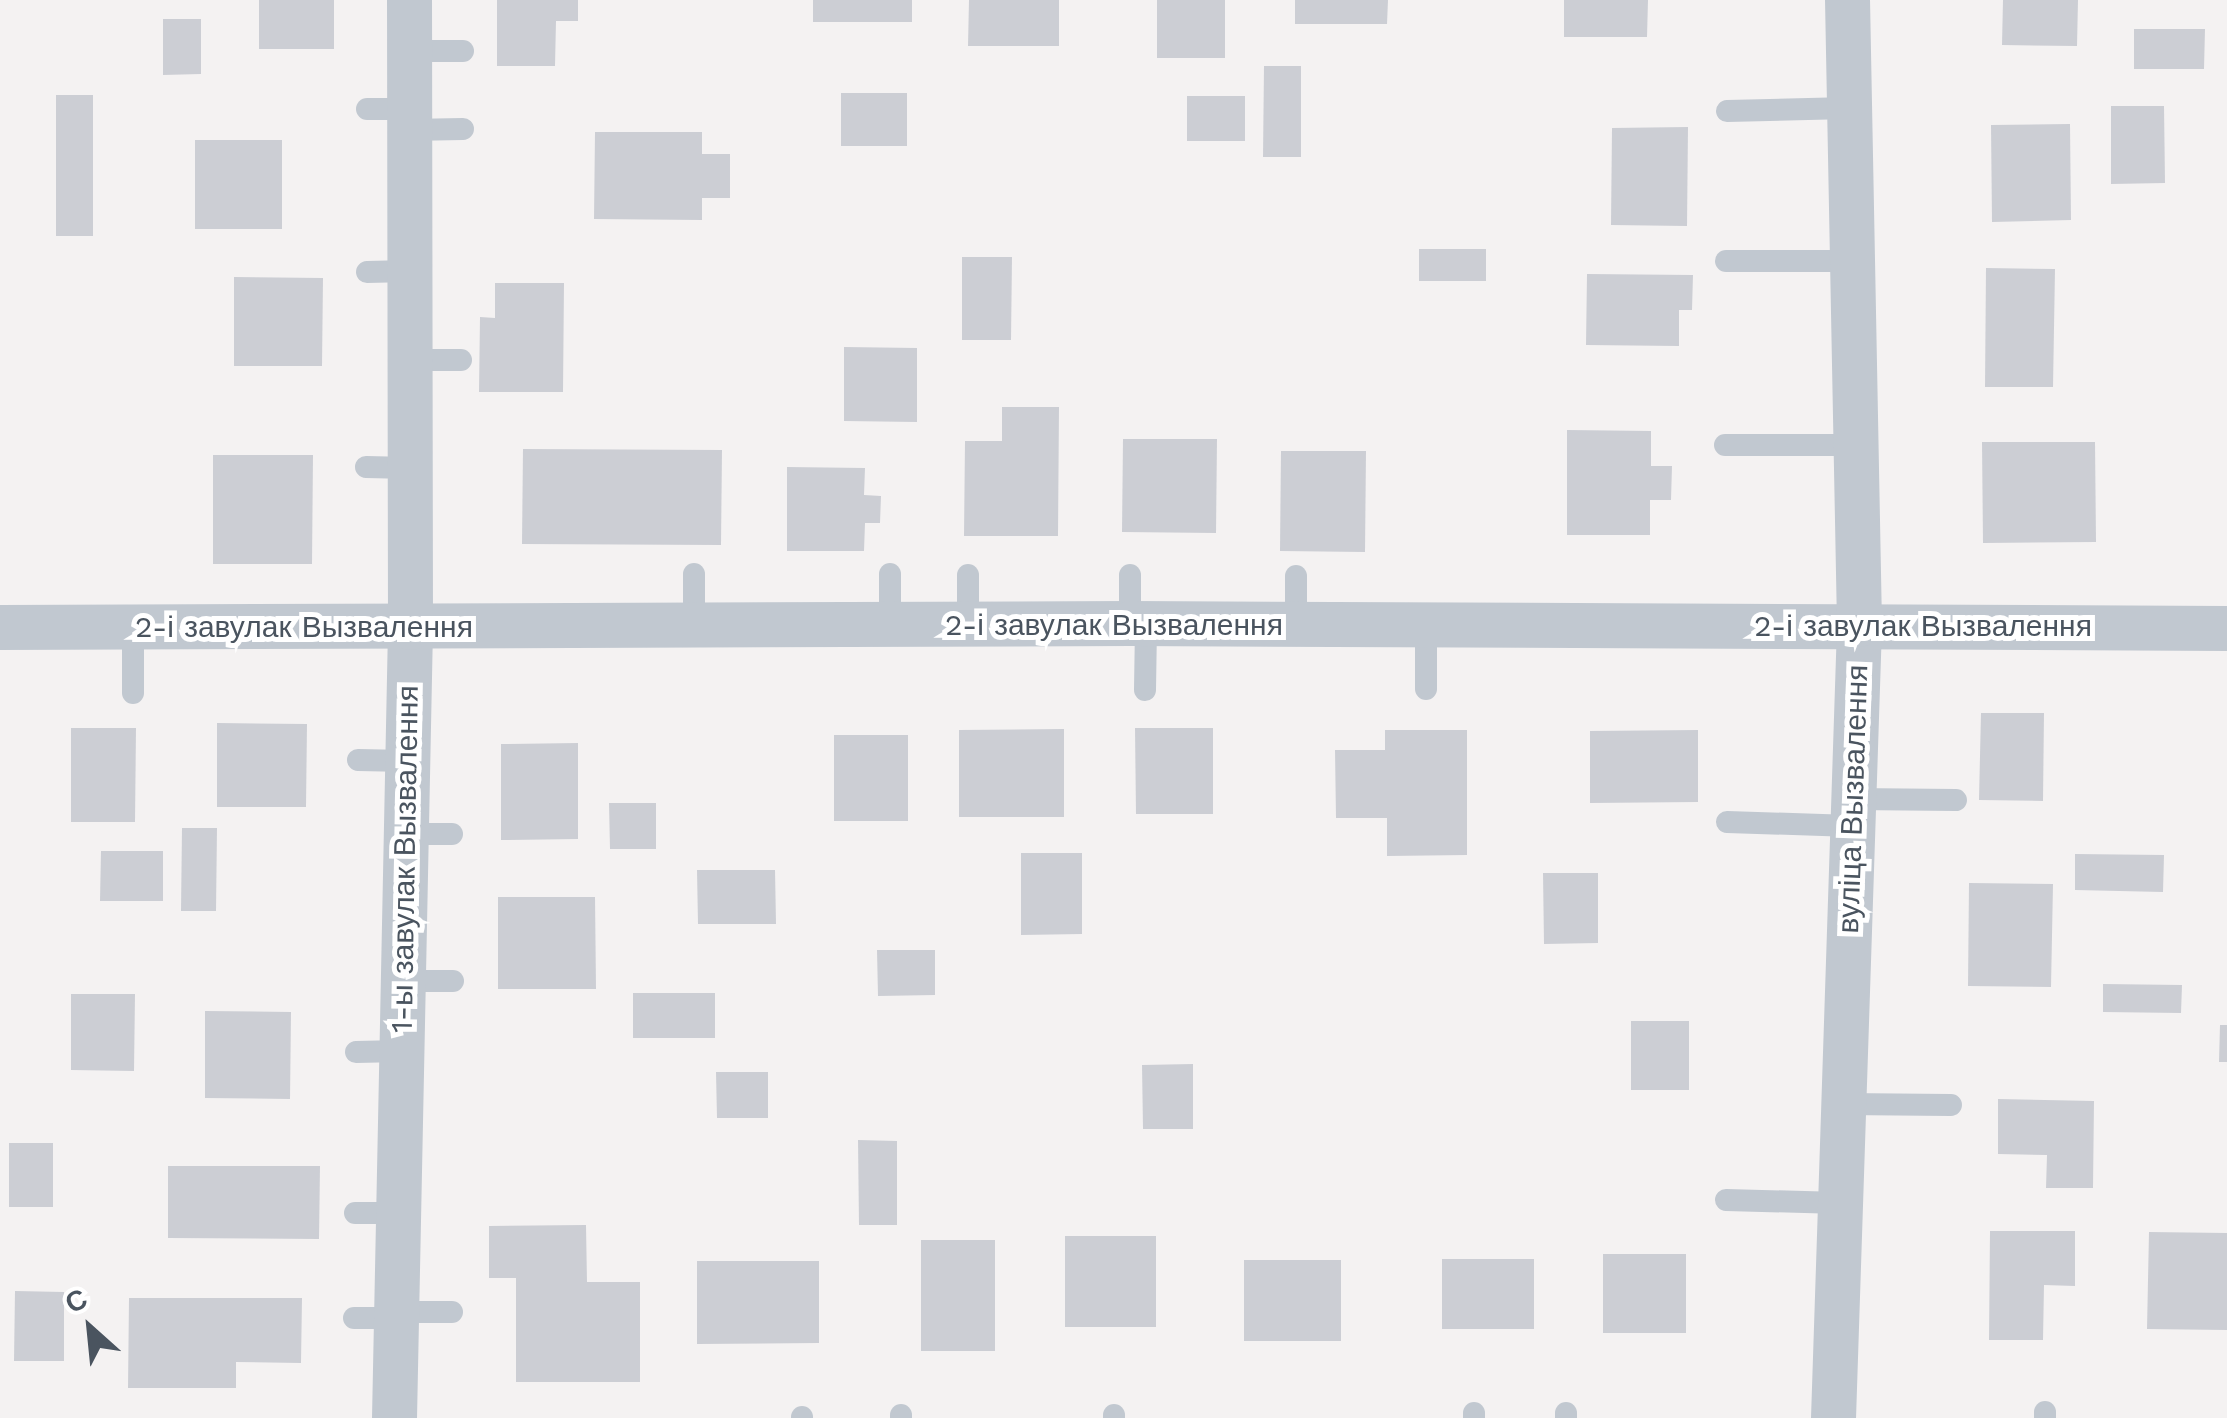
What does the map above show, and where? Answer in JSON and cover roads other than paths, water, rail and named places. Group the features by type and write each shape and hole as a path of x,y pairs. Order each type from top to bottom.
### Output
{"street":[{"name":"1-ы завулак Вызвалення","path":"394,1418 382,1316 376,1213 401,1051 410,627 388,468 409,360 388,272 395,116 409,51 409,0"},
{"name":"вуліца Вызвалення","path":"1833,1418 1859,624 1847,0"},
{"name":"2-і завулак Вызвалення","path":"0,627 1859,624 2227,628"}],"lane":[{"path":"409,51 464,51"},
{"path":"1727,111 1849,108"},
{"path":"395,116 463,129"},
{"path":"1726,262 1852,261"},
{"path":"409,360 462,360"},
{"path":"1725,445 1855,445"},
{"path":"694,574 694,626"},
{"path":"890,574 890,625"},
{"path":"968,575 968,625"},
{"path":"1130,575 1145,690"},
{"path":"1296,576 1296,624"},
{"path":"1426,624 1426,690"},
{"path":"133,693 134,627"},
{"path":"358,760 407,760"},
{"path":"1727,822 1956,800"},
{"path":"406,834 452,834"},
{"path":"402,981 453,981"},
{"path":"356,1052 401,1051"},
{"path":"1843,1104 1951,1106"},
{"path":"1726,1200 1840,1204"},
{"path":"382,1316 452,1312"}]}
